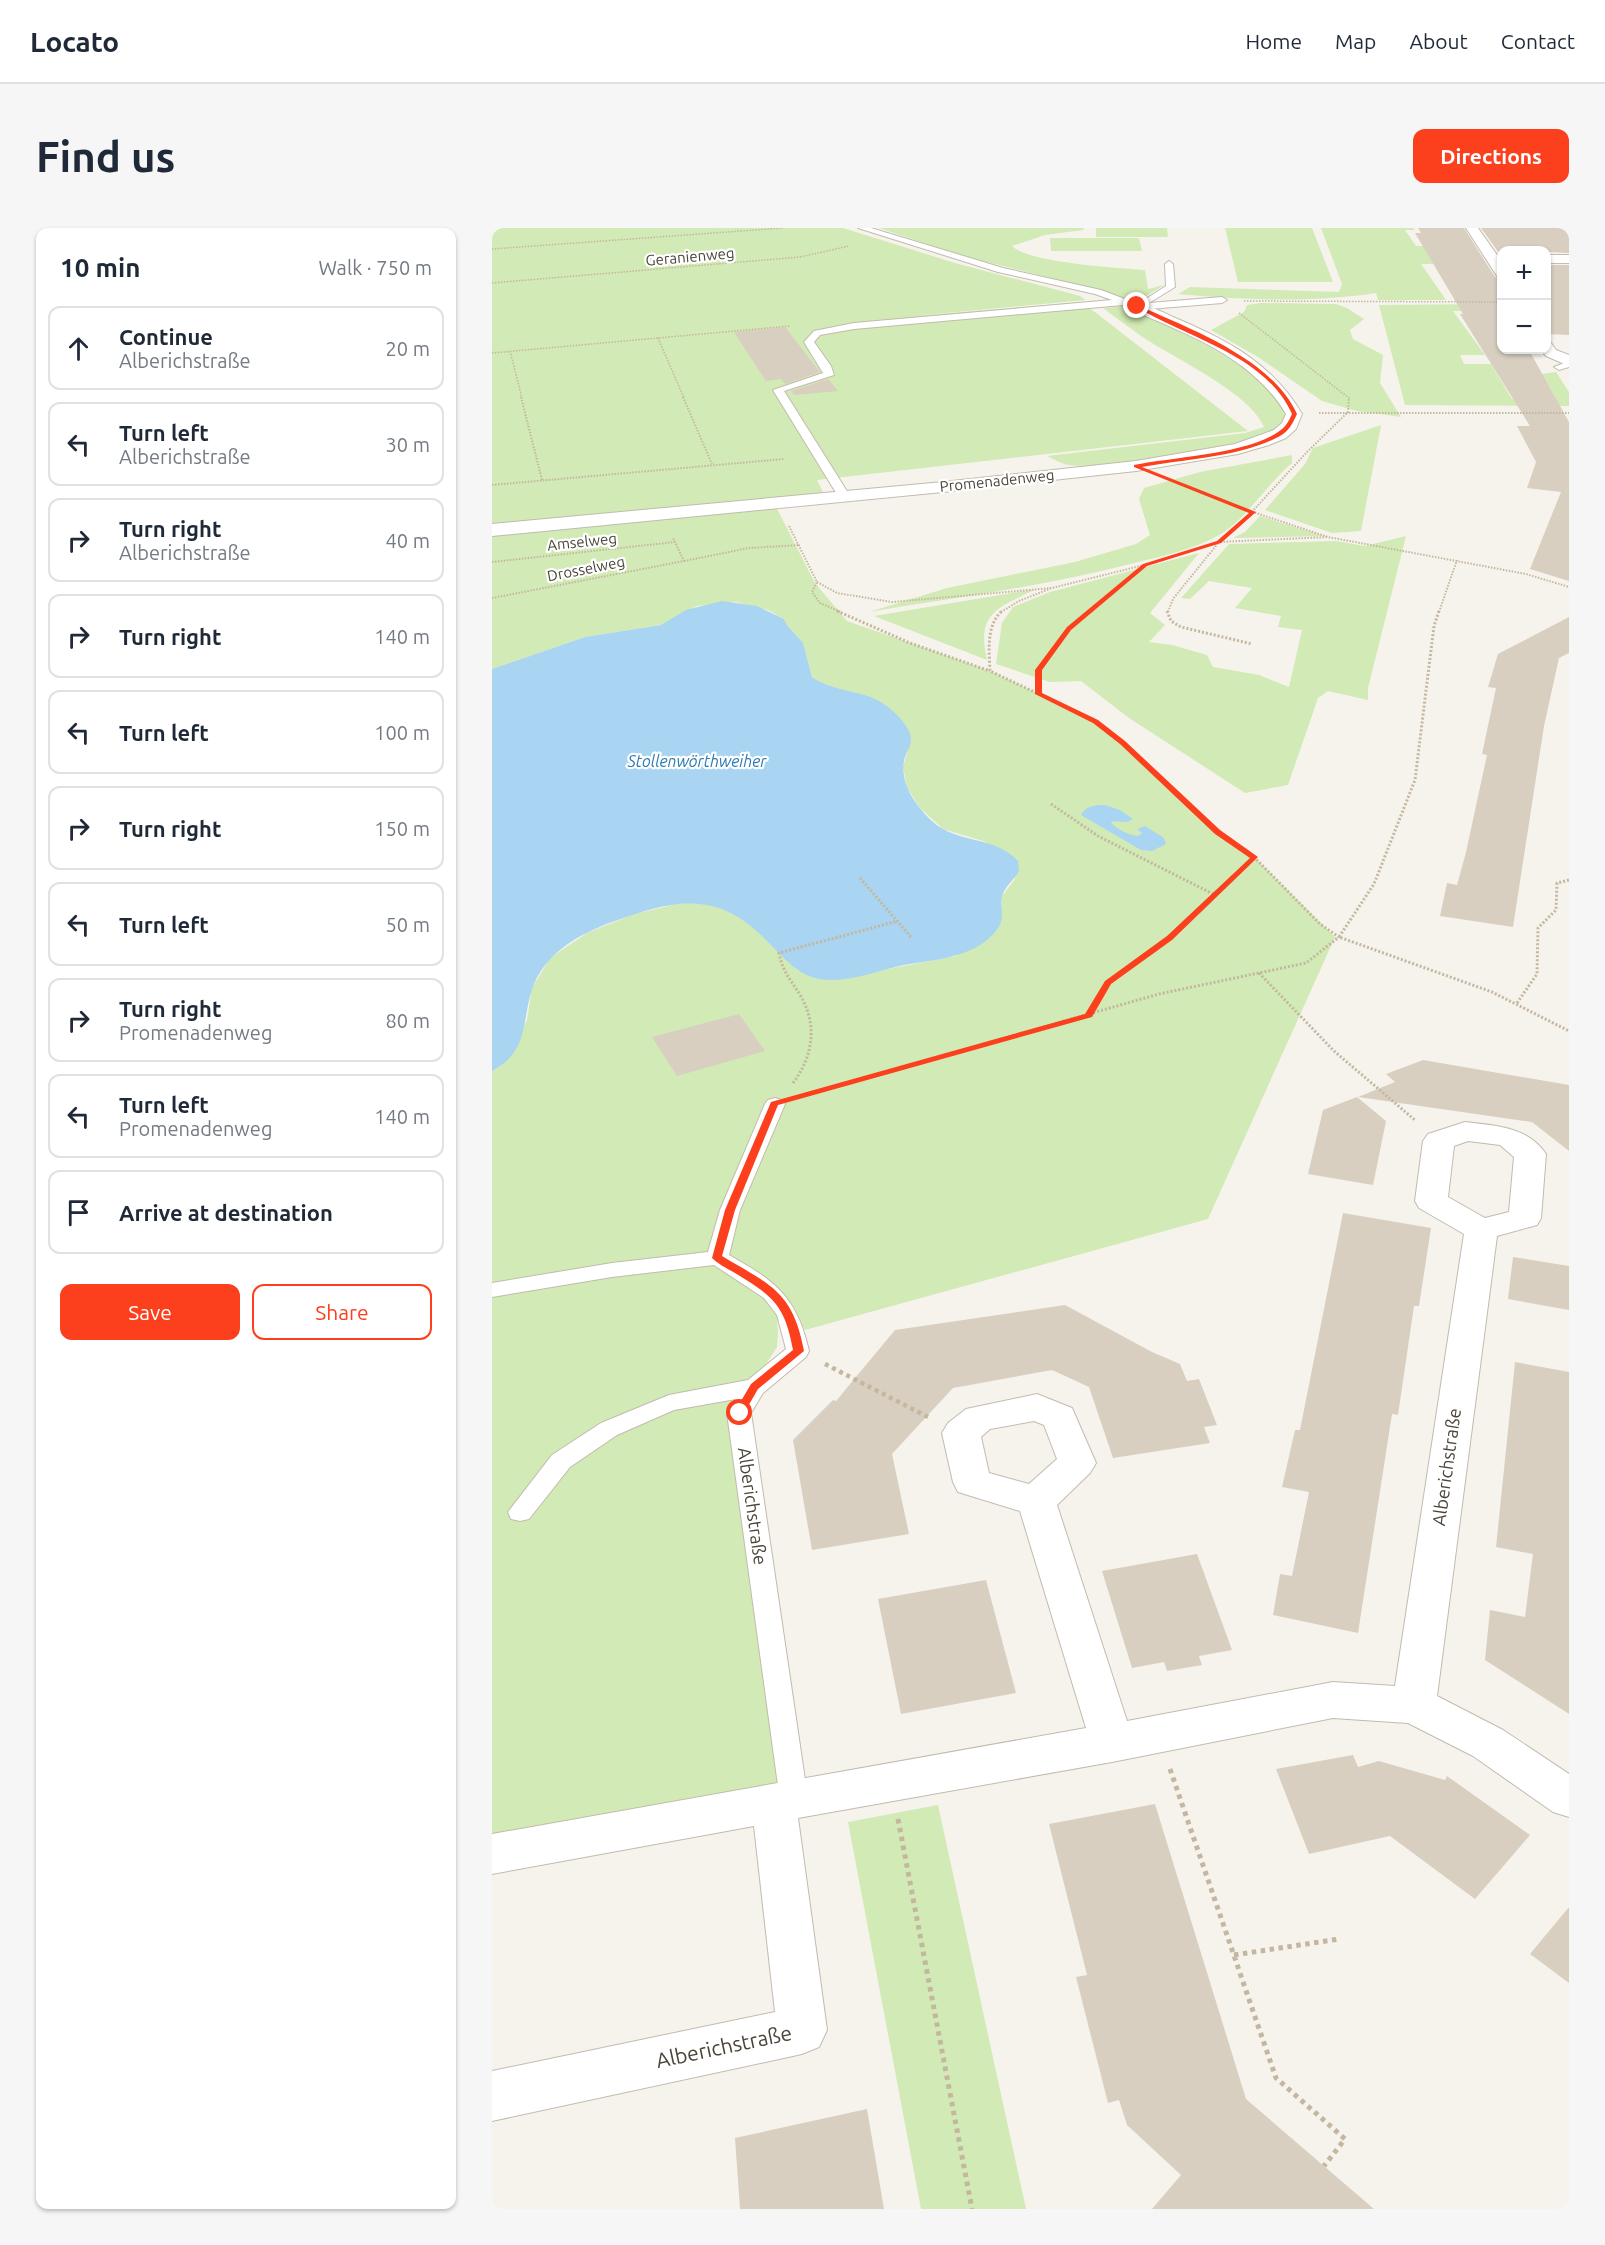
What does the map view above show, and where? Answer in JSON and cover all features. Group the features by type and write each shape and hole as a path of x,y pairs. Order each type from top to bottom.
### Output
{"street":[{"path":"1472,228 1497,259"},
{"path":"1551,259 1569,259"},
{"path":"1131,304 1190,330 1246,362 1273,382 1287,399 1294,414"},
{"path":"1551,353 1566,364"},
{"name":"Promenadenweg","path":"492,530 1136,466 1228,451 1263,441 1280,434 1290,424 1294,414"},
{"path":"1466,1131 1509,1137 1530,1154 1525,1218 1481,1230 1431,1201 1439,1141 1466,1131"},
{"name":"Alberichstraße","path":"1414,1705 1481,1230"},
{"path":"1037,1407 1059,1417 1077,1464 1036,1501 972,1482 961,1433 979,1418 1037,1407"},
{"path":"1036,1501 1112,1743"},
{"path":"492,1854 1112,1743 1333,1700 1414,1705 1488,1743 1569,1798"},
{"name":"Alberichstraße","path":"492,2096 802,2030 784,1801"}],"lane":[{"path":"862,228 984,266 1079,287 1131,304 1171,287 1169,264"},
{"path":"844,496 778,390 829,375 826,366 809,342 817,333 843,327 1131,304 1222,300"},
{"path":"717,1258 730,1210 775,1104"},
{"path":"492,1290 612,1270 717,1258 766,1288 786,1307 795,1330 798,1351"},
{"name":"Alberichstraße","path":"784,1801 740,1413 754,1387 798,1351"},
{"path":"520,1512 561,1461 609,1429 669,1403 754,1387"}],"path":[{"path":"492,249 783,228"},
{"name":"Geranienweg","path":"492,283 807,256 886,235"},
{"path":"1222,300 1497,302"},
{"path":"657,338 712,464"},
{"path":"510,351 542,480"},
{"path":"1294,414 1348,412 1569,413"},
{"path":"492,485 784,459"},
{"path":"1136,466 1253,512 1328,537 1526,574 1569,587"},
{"path":"776,502 800,544 817,582 837,593 892,602 1052,588"},
{"path":"1252,644 1181,627 1171,621 1167,611 1173,599 1219,542 1253,512"},
{"path":"660,513 684,561"},
{"path":"990,670 990,627 998,612 1023,599 1052,588 1145,565 1219,542 1328,537"},
{"name":"Amselweg","path":"492,562 675,542"},
{"name":"Drosselweg","path":"492,598 749,548 800,544"},
{"path":"775,1104 1089,1016 1159,994 1306,963 1339,937 1374,884 1415,780 1434,626 1457,560"},
{"path":"1039,694 1038,670 1069,629 1145,565"},
{"path":"817,582 812,592 820,603 830,608 910,643 990,670 1096,721 1130,749 1218,832 1254,857 1320,924 1339,937 1492,992 1569,1031"},
{"path":"1051,804 1098,836 1215,895"},
{"path":"1089,1016 1107,983 1169,938 1254,857"},
{"path":"860,878 912,937"},
{"path":"1517,1003 1537,974 1538,928 1556,910 1557,883 1569,880"},
{"path":"775,1104 799,1076 808,1061 812,1046 811,1028 806,1011 799,995 784,974 779,953 898,921"},
{"path":"1259,973 1285,1004 1335,1054 1439,1141"},
{"path":"798,1351 961,1433"},
{"path":"1158,1734 1276,2078 1345,2139 1324,2166"},
{"path":"891,1783 972,2209"},
{"path":"1234,1955 1339,1939"}],"green space":[{"path":"492,228 843,228 955,263 1080,296 1086,300 913,316 1082,302 1248,431 817,480 825,496 773,501 815,583 847,621 990,671 1096,721 1122,742 1218,832 1254,857 1335,937 1208,1219 805,1330 788,1300 768,1288 776,1307 777,1347 739,1413 794,1800 492,1854 492,1071 502,1065 527,1020 532,988 550,958 587,933 634,914 677,904 703,902 723,908 759,931 797,970 835,979 956,956 1002,906 1002,896 1015,879 986,842 943,829 919,807 907,787 903,767 911,740 909,732 897,715 829,688 812,677 803,643 784,619 768,610 736,602 697,606 661,625 585,637 492,669"},
{"path":"879,228 1084,228 1045,235 1012,246 1036,257 1055,261 1145,270 1148,289 1164,285 1137,302 963,256"},
{"path":"1096,228 1167,228 1168,237 1096,237"},
{"path":"1225,228 1312,228 1333,282 1238,282"},
{"path":"1321,228 1413,228 1415,230 1405,230 1416,246 1470,246 1440,264 1421,264 1446,300 1378,300 1376,293 1277,300 1178,294 1190,287 1339,292 1342,284"},
{"path":"1050,238 1139,238 1142,251 1051,251"},
{"path":"1261,303 1336,304 1364,319 1350,330 1353,339 1383,355 1380,383 1401,417 1357,411 1322,401 1258,357 1211,330 1244,312 1247,305"},
{"path":"1497,304 1497,310 1453,311 1485,355 1460,355 1464,364 1491,364 1512,399 1556,398 1542,374 1556,372 1569,392 1569,406 1405,405 1379,305"},
{"path":"1124,306 1212,348 1256,377 1272,393 1284,410 1286,422 1272,435 1258,440 1171,456 1084,466 1060,463 1047,456 1245,433 1264,427 1256,414 1228,389 1144,338 1103,308"},
{"path":"1381,425 1361,531 1332,533 1265,510 1305,464 1313,448"},
{"path":"1292,455 1292,463 1239,520 1221,534 1190,548 1068,578 869,612 947,588 1075,562 1136,544 1150,535 1139,499 1144,488 1200,472"},
{"path":"1260,516 1324,536 1233,538 1245,532"},
{"path":"1406,536 1368,688 1368,700 1328,691 1318,698 1288,785 1245,793 1129,718 1081,681 1050,682 996,664 1002,623 1013,607 1050,592 1199,553 1150,613 1165,625 1149,642 1172,645 1207,655 1213,667 1259,675 1289,687 1302,630 1278,627 1281,616 1235,608 1252,588 1209,581 1190,599 1181,598 1229,544 1336,541 1365,546"},
{"path":"1036,589 1001,607 988,621 984,644 987,660 874,616"},
{"path":"938,1805 1026,2209 921,2209 848,1822"}],"water":[{"name":"Stollenwörthweiher","path":"722,601 757,606 784,619 803,643 812,677 831,686 880,701 899,717 911,736 911,743 904,761 904,778 910,794 920,809 942,828 998,847 1018,861 1019,871 1002,897 1000,924 984,942 958,955 904,965 849,979 826,980 808,976 790,964 750,926 732,914 714,907 676,904 635,914 575,939 553,956 537,977 518,1046 504,1063 492,1071 492,669 585,637 661,625 686,610"},
{"path":"1105,805 1120,810 1133,819 1127,822 1113,821 1111,823 1117,828 1138,836 1142,833 1137,829 1145,826 1164,838 1166,844 1152,851 1141,850 1081,815 1088,808"}],"building":[{"path":"1418,228 1464,228 1497,278 1497,354 1531,354 1569,422 1569,581 1530,569 1561,492 1527,488 1536,462 1517,426 1530,426 1460,314 1463,314 1415,233 1421,233"},
{"path":"1481,228 1569,228 1569,253 1551,252 1551,246 1497,246 1497,250"},
{"path":"1551,265 1569,265 1569,335 1551,334"},
{"path":"785,327 820,372 785,384 781,379 766,381 734,332"},
{"path":"828,379 838,391 794,395 791,391"},
{"path":"1569,617 1569,653 1559,658 1544,726 1513,927 1440,916 1447,883 1457,885 1466,852 1487,755 1482,754 1496,688 1488,687 1498,654"},
{"path":"739,1014 765,1051 677,1076 652,1037"},
{"path":"1423,1060 1569,1085 1569,1151 1532,1122 1358,1097 1395,1082 1386,1074"},
{"path":"1357,1097 1386,1121 1373,1185 1308,1174 1323,1110"},
{"path":"1343,1213 1431,1228 1419,1306 1414,1306 1398,1415 1392,1414 1358,1633 1273,1615 1280,1574 1292,1576 1309,1492 1282,1487 1295,1430 1300,1430"},
{"path":"1513,1257 1569,1266 1569,1310 1508,1299"},
{"path":"1065,1305 1152,1352 1180,1364 1187,1381 1199,1379 1217,1425 1204,1427 1210,1443 1113,1458 1089,1387 1052,1370 953,1388 892,1454 909,1534 812,1550 793,1440 833,1400 836,1401 895,1330"},
{"path":"1515,1362 1569,1372 1569,1714 1485,1660 1490,1610 1525,1617 1533,1554 1496,1547"},
{"path":"1197,1554 1232,1650 1199,1656 1202,1665 1167,1671 1164,1662 1132,1668 1102,1571"},
{"path":"986,1580 1016,1693 901,1714 878,1599"},
{"path":"1353,1755 1358,1767 1379,1761 1445,1780 1447,1776 1530,1835 1475,1899 1390,1836 1309,1854 1276,1769"},
{"path":"1155,1804 1246,2099 1374,2209 1152,2209 1181,2175 1127,2125 1119,2100 1108,2103 1076,1977 1087,1975 1049,1824"},
{"path":"1569,1907 1569,1983 1530,1954"},
{"path":"867,2109 884,2209 740,2209 735,2138"}],"route":[{"path":"740,1413 754,1387 798,1351 795,1330 786,1307 766,1288 717,1258 730,1210 775,1104 1089,1016 1107,983 1169,938 1254,857 1218,832 1122,742 1096,721 1039,694 1038,670 1069,629 1145,565 1219,542 1238,528 1253,512 1136,466 1208,455 1263,441 1280,434 1290,424 1294,414 1287,399 1273,382 1246,362 1190,330 1137,306"}]}
